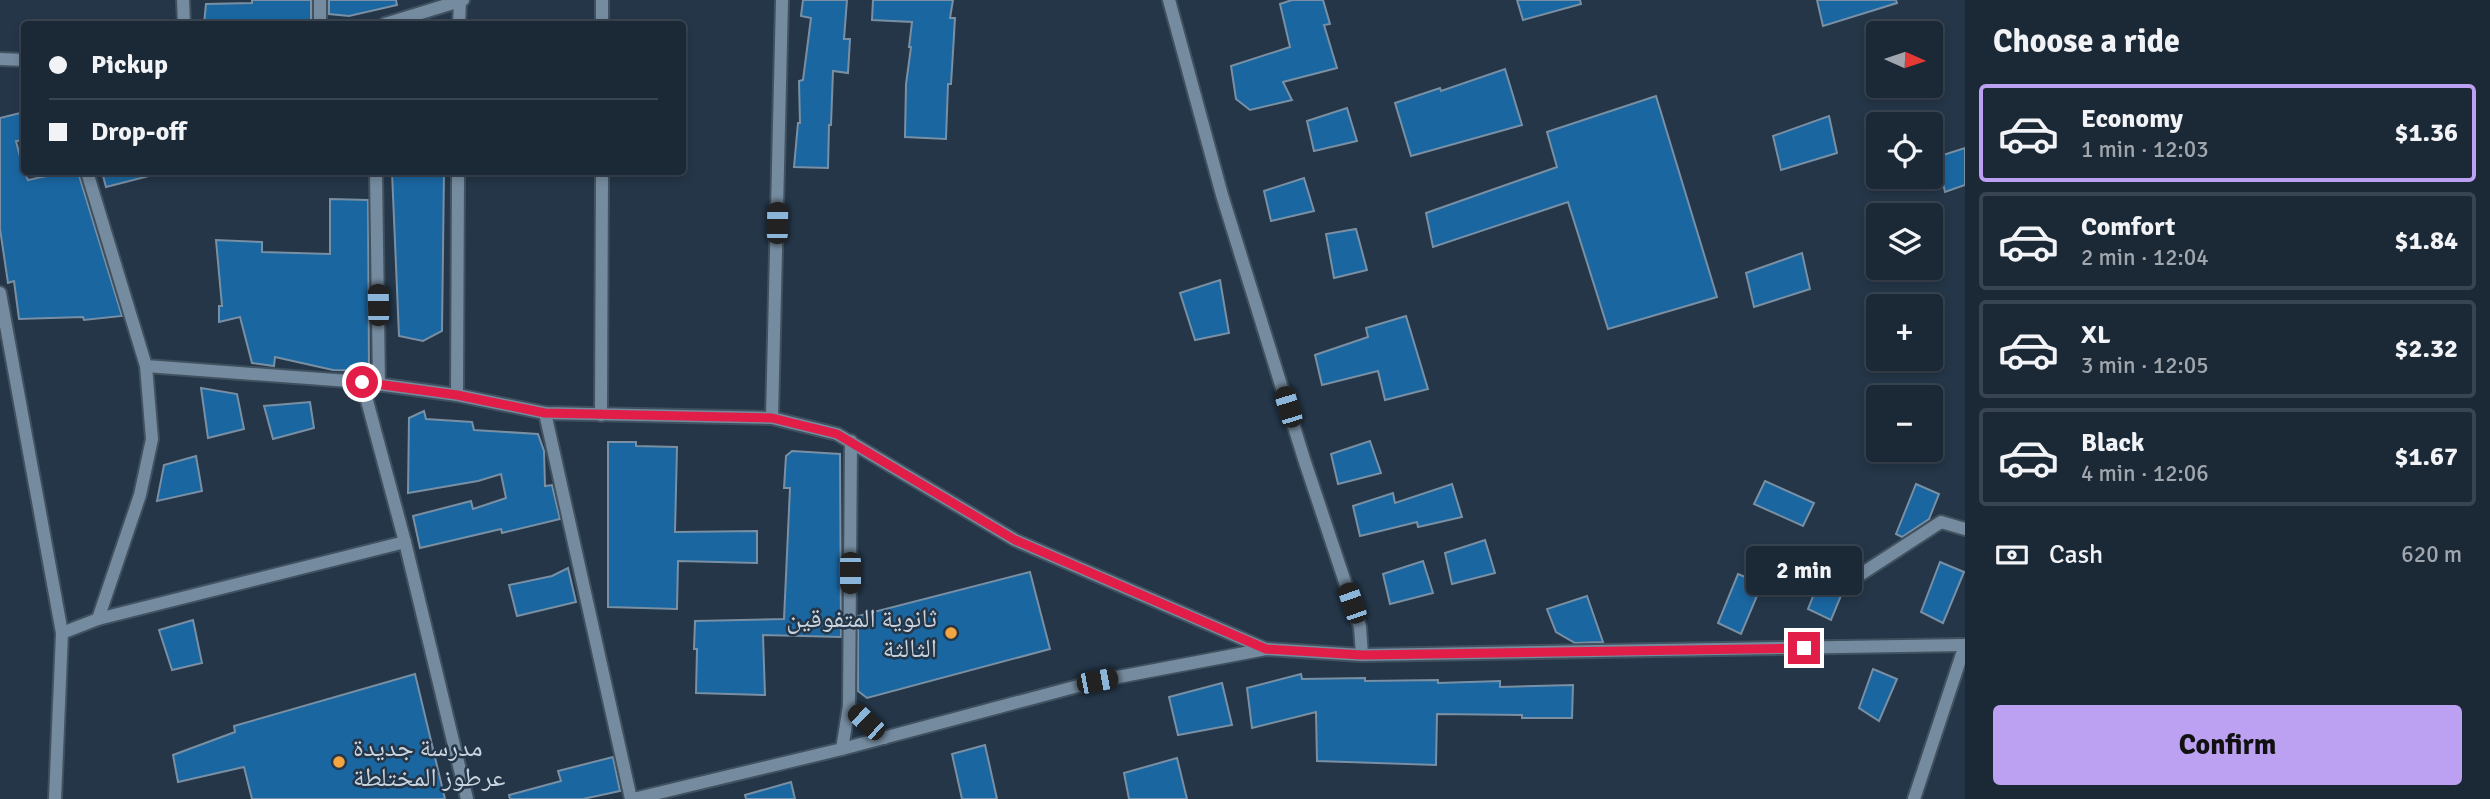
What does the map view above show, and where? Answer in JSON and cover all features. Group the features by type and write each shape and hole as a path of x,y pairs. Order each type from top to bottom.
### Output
{"street":[{"path":"183,0 184,21"},
{"path":"320,0 320,21"},
{"path":"602,21 603,0"},
{"path":"772,418 782,0"},
{"path":"1170,0 1222,195 1360,627 1362,655"},
{"path":"395,21 461,1 459,21"},
{"path":"0,59 21,60"},
{"path":"88,175 146,366 152,439 140,495 98,619"},
{"path":"376,175 379,385"},
{"path":"457,395 458,175"},
{"path":"601,415 602,175"},
{"path":"0,293 62,633 55,799"},
{"path":"146,366 362,382 457,395 545,413 772,418 837,434 1015,540 1266,649"},
{"path":"362,382 405,542 467,799"},
{"path":"545,413 632,799 842,749 1097,681 1266,649 1362,655 1965,645 1914,799"},
{"path":"842,749 849,706 850,441"},
{"path":"1855,578 1941,522 1965,529"},
{"path":"62,633 98,619 405,542"},
{"path":"849,706 884,738"}],"building":[{"path":"252,0 311,0 311,21 204,21 206,4 252,3"},
{"path":"329,0 396,0 397,5 349,16 329,14"},
{"path":"803,0 847,0 844,39 850,39 848,73 833,71 828,168 794,167 800,123 799,81 803,80 811,18 801,16"},
{"path":"873,0 953,0 950,18 955,18 946,139 905,137 906,84 912,22 872,20"},
{"path":"1292,0 1323,0 1330,24 1324,25 1337,68 1283,82 1292,100 1250,110 1236,99 1231,66 1290,47 1280,4"},
{"path":"1517,0 1580,0 1581,4 1523,20"},
{"path":"1817,0 1896,0 1897,3 1823,26"},
{"path":"1505,69 1522,125 1411,156 1395,103 1440,88 1441,91"},
{"path":"1656,96 1717,297 1608,329 1568,202 1433,247 1426,213 1557,167 1547,132"},
{"path":"1347,108 1357,141 1314,151 1307,121"},
{"path":"21,113 21,140 16,141 21,160 21,175 26,175 28,180 51,175 79,175 122,316 84,320 83,317 19,319 14,281 8,283 0,229 0,118"},
{"path":"1829,116 1837,153 1781,170 1773,136"},
{"path":"1965,148 1965,185 1945,192 1943,155"},
{"path":"103,175 149,175 149,176 106,187"},
{"path":"392,175 444,175 442,331 423,341 399,336"},
{"path":"1304,178 1314,211 1271,221 1264,191"},
{"path":"330,199 368,200 369,371 333,370 275,357 274,366 252,363 240,317 219,322 219,306 222,306 216,240 262,242 262,252 330,254"},
{"path":"1356,229 1367,270 1334,278 1326,234"},
{"path":"1802,253 1810,289 1754,307 1746,273"},
{"path":"1220,280 1229,333 1195,340 1180,293"},
{"path":"1406,316 1428,389 1385,400 1378,371 1322,385 1315,355 1368,337 1366,328"},
{"path":"201,388 237,394 244,429 208,438"},
{"path":"310,402 314,428 273,439 264,406"},
{"path":"424,411 426,419 472,422 474,430 538,434 544,451 545,486 552,485 560,519 502,533 501,529 420,548 413,516 471,501 473,509 506,498 501,474 478,481 408,493 409,418"},
{"path":"1370,441 1381,473 1338,484 1331,454"},
{"path":"608,442 677,447 675,532 757,531 757,563 678,561 677,609 608,607"},
{"path":"792,451 840,454 841,637 763,635 765,695 696,693 695,621 784,619 790,488 784,488 786,456"},
{"path":"196,456 202,491 157,501 164,465"},
{"path":"1765,481 1814,503 1803,526 1754,504"},
{"path":"1452,484 1462,517 1418,527 1417,522 1360,536 1353,506 1393,493 1395,503"},
{"path":"1916,484 1939,494 1929,519 1902,537 1896,534"},
{"path":"1485,540 1495,573 1452,584 1445,553"},
{"path":"1828,559 1852,569 1847,575 1831,620 1808,609"},
{"path":"1423,561 1433,593 1390,604 1383,574"},
{"path":"1940,562 1964,572 1943,623 1921,612"},
{"path":"568,568 576,602 517,616 509,585 552,576"},
{"name":"ثانوية المتفوقين الثالثة","path":"1030,572 1050,649 867,698 858,691 858,616"},
{"path":"1738,574 1762,584 1741,634 1718,623"},
{"path":"1587,596 1603,642 1575,643 1556,632 1547,609"},
{"path":"193,620 202,663 172,670 159,630"},
{"path":"1873,669 1897,679 1879,721 1859,708"},
{"name":"مدرسة جديدة عرطوز المختلطة","path":"415,674 445,799 252,799 244,767 178,782 173,755 235,732 234,726"},
{"path":"1301,674 1302,679 1438,680 1438,683 1500,681 1500,687 1573,685 1572,718 1437,714 1436,765 1317,761 1316,712 1252,728 1247,688"},
{"path":"1222,683 1232,725 1178,735 1169,697"},
{"path":"985,745 997,799 962,799 952,754"},
{"path":"613,757 620,791 583,799 510,799 509,795 561,781 558,771"},
{"path":"1177,758 1187,799 1129,799 1124,773"},
{"path":"791,782 795,799 746,799 745,795"}],"place":[{"name":"ثانوية المتفوقين الثالثة","path":"951,633"},
{"name":"مدرسة جديدة عرطوز المختلطة","path":"339,762"}],"route":[{"path":"362,382 457,395 545,413 772,418 837,434 1015,540 1266,649 1362,655 1804,648"}]}
